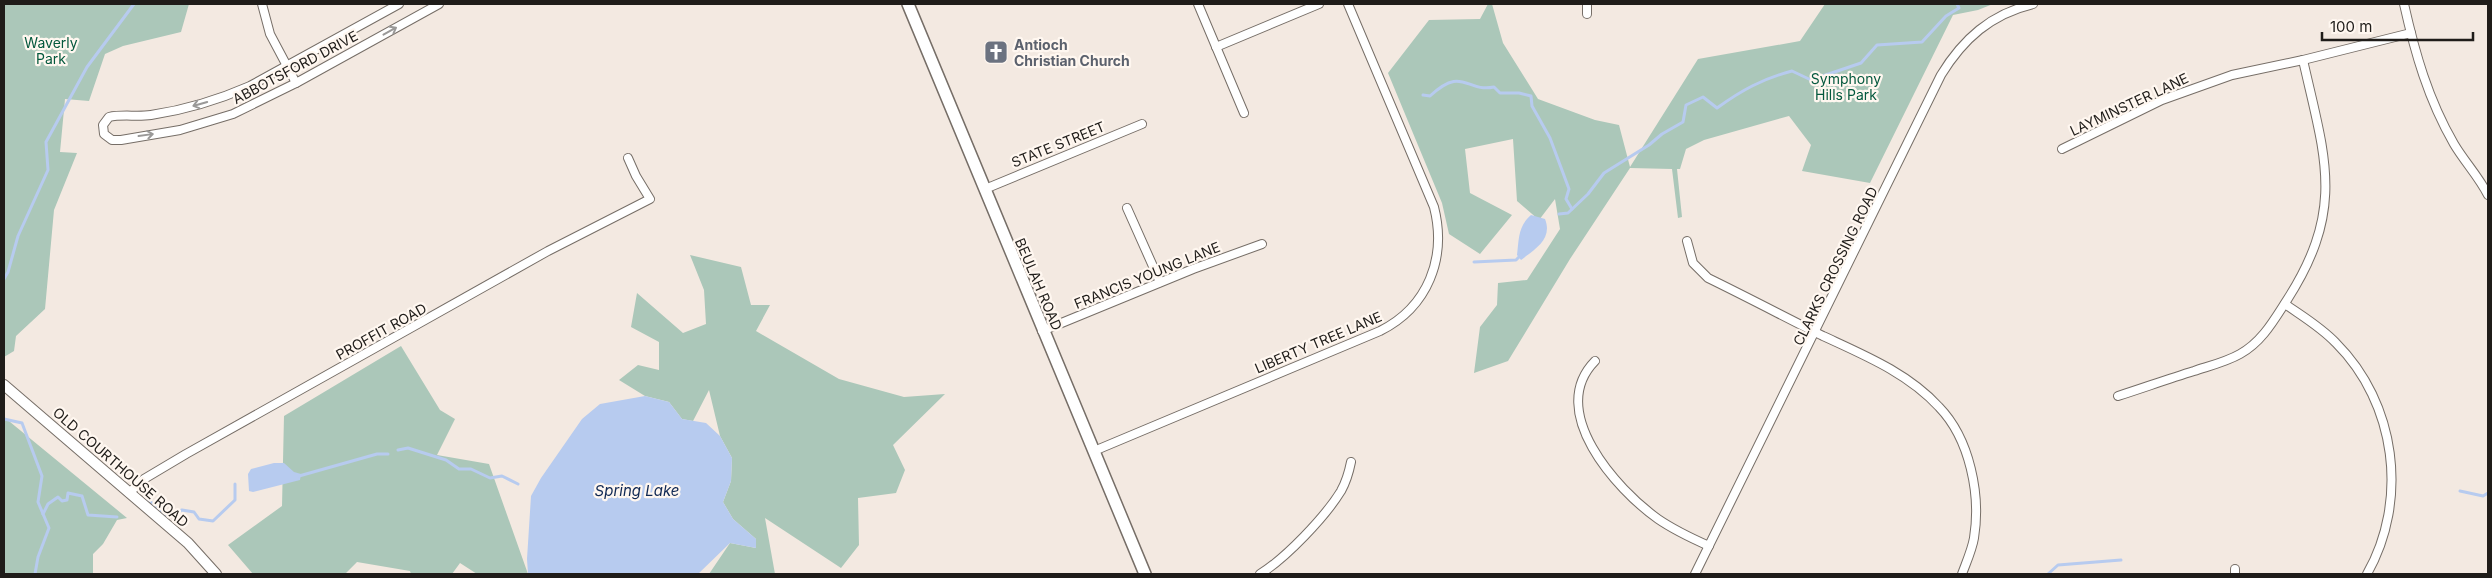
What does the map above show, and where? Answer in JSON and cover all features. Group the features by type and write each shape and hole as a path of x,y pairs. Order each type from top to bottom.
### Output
{"main road":[{"name":"BEULAH ROAD","path":"908,4 1042,331 1145,574"}],"street":[{"path":"262,4 270,34 296,83"},
{"name":"ABBOTSFORD DRIVE","path":"399,4 242,89 202,104 149,115 108,117 103,125 104,134 108,138 118,141 207,123 258,103 439,4"},
{"path":"1198,4 1244,113"},
{"path":"1216,47 1319,4"},
{"name":"LIBERTY TREE LANE","path":"1094,451 1386,328 1410,310 1428,285 1438,256 1439,239 1434,208 1348,4"},
{"path":"1587,4 1587,14"},
{"name":"CLARKS CROSSING ROAD","path":"1695,574 1816,332 1864,229 1882,197 1937,83 1953,56 1971,36 1990,21 2019,7 2033,4"},
{"path":"2404,4 2420,70 2441,120 2488,195"},
{"name":"LAYMINSTER LANE","path":"2062,149 2187,90 2232,74 2303,60 2410,33"},
{"path":"2118,396 2241,354 2264,334 2285,304 2312,256 2320,230 2326,195 2324,152 2303,60"},
{"name":"STATE STREET","path":"985,189 1142,124"},
{"name":"PROFFIT ROAD","path":"129,493 144,479 186,454 548,251 650,199 628,158"},
{"path":"1126,208 1160,282"},
{"path":"1687,241 1693,263 1708,278 1881,363 1940,407 1956,432 1970,468 1976,505 1974,540 1962,574"},
{"name":"FRANCIS YOUNG LANE","path":"1042,331 1160,282 1262,244"},
{"path":"2285,304 2318,326 2350,358 2369,388 2382,416 2391,461 2391,500 2385,531 2368,574"},
{"path":"1595,361 1581,379 1578,399 1585,433 1592,448 1616,480 1640,504 1675,530 1709,546"},
{"name":"OLD COURTHOUSE ROAD","path":"4,385 188,543 216,574"},
{"path":"1260,574 1287,553 1335,499 1343,488 1350,462"}],"green space":[{"name":"Waverly Park","path":"4,4 189,4 181,32 123,46 105,54 89,101 65,99 60,152 77,153 54,210 45,309 16,336 14,351 4,357"},
{"name":"Symphony Hills Park","path":"1488,4 1492,4 1503,43 1538,99 1595,120 1619,125 1630,167 1698,59 1800,41 1825,4 1993,4 1978,10 1953,15 1870,183 1802,171 1811,145 1789,116 1704,140 1686,149 1680,169 1677,169 1682,217 1678,218 1672,169 1630,168 1570,259 1508,361 1474,373 1480,327 1497,305 1498,283 1527,280 1560,229 1555,199 1539,220 1517,201 1513,139 1465,149 1470,193 1512,215 1480,254 1449,234 1442,203 1388,73 1429,20 1480,19"},
{"path":"690,255 741,267 751,305 770,305 756,331 839,379 904,397 945,394 893,445 905,470 896,493 858,498 859,545 841,568 765,518 775,574 709,574 730,543 756,548 756,539 733,519 723,502 731,481 732,458 720,436 709,390 693,421 682,419 669,402 645,396 619,380 638,365 659,370 659,342 631,327 637,293 683,333 706,324 704,290"},
{"path":"401,346 440,410 455,419 437,455 489,464 528,574 477,574 460,563 452,574 411,574 410,571 357,562 345,574 253,574 228,545 282,506 284,416"},
{"path":"4,417 127,518 117,520 103,544 93,554 93,574 4,574"}],"water":[{"path":"1531,215 1545,219 1547,232 1541,243 1521,260 1517,255 1520,233"},
{"name":"Spring Lake","path":"645,396 669,402 682,419 706,423 720,436 732,458 731,481 723,502 733,519 756,539 756,548 730,543 698,574 528,574 527,559 531,496 541,478 582,419 600,404"},
{"path":"274,463 284,463 294,472 301,474 300,480 253,492 249,491 248,474 251,469"}],"waterway":[{"path":"4,279 8,272 18,236 48,170 46,142 87,67 134,4"},
{"path":"1559,214 1568,213 1588,194 1604,173 1683,122 1686,105 1703,97 1717,108 1753,86 1781,74 1792,71 1811,80 1861,63 1877,45 1922,42 1946,16 1959,8 1957,4"},
{"path":"1423,95 1430,96 1441,87 1450,82 1457,81 1477,87 1494,87 1500,93 1519,93 1531,96 1532,106 1550,138 1569,189 1566,199 1572,209"},
{"path":"1474,262 1516,260 1521,255"},
{"path":"4,419 22,423 42,476 38,502 49,528 38,557 35,574"},
{"path":"398,450 408,448 446,460 459,469 471,469 490,478 502,476 518,484"},
{"path":"299,476 377,454 388,454"},
{"path":"148,500 168,516 182,510 194,512 199,519 213,521 235,500 235,484"},
{"path":"2460,491 2483,496 2488,493"},
{"path":"43,514 48,504 58,497 62,501 67,500 68,493 82,496 88,515 117,517"},
{"path":"2048,574 2058,565 2121,560"}],"place":[{"name":"Antioch Christian Church","path":"996,52"}]}
